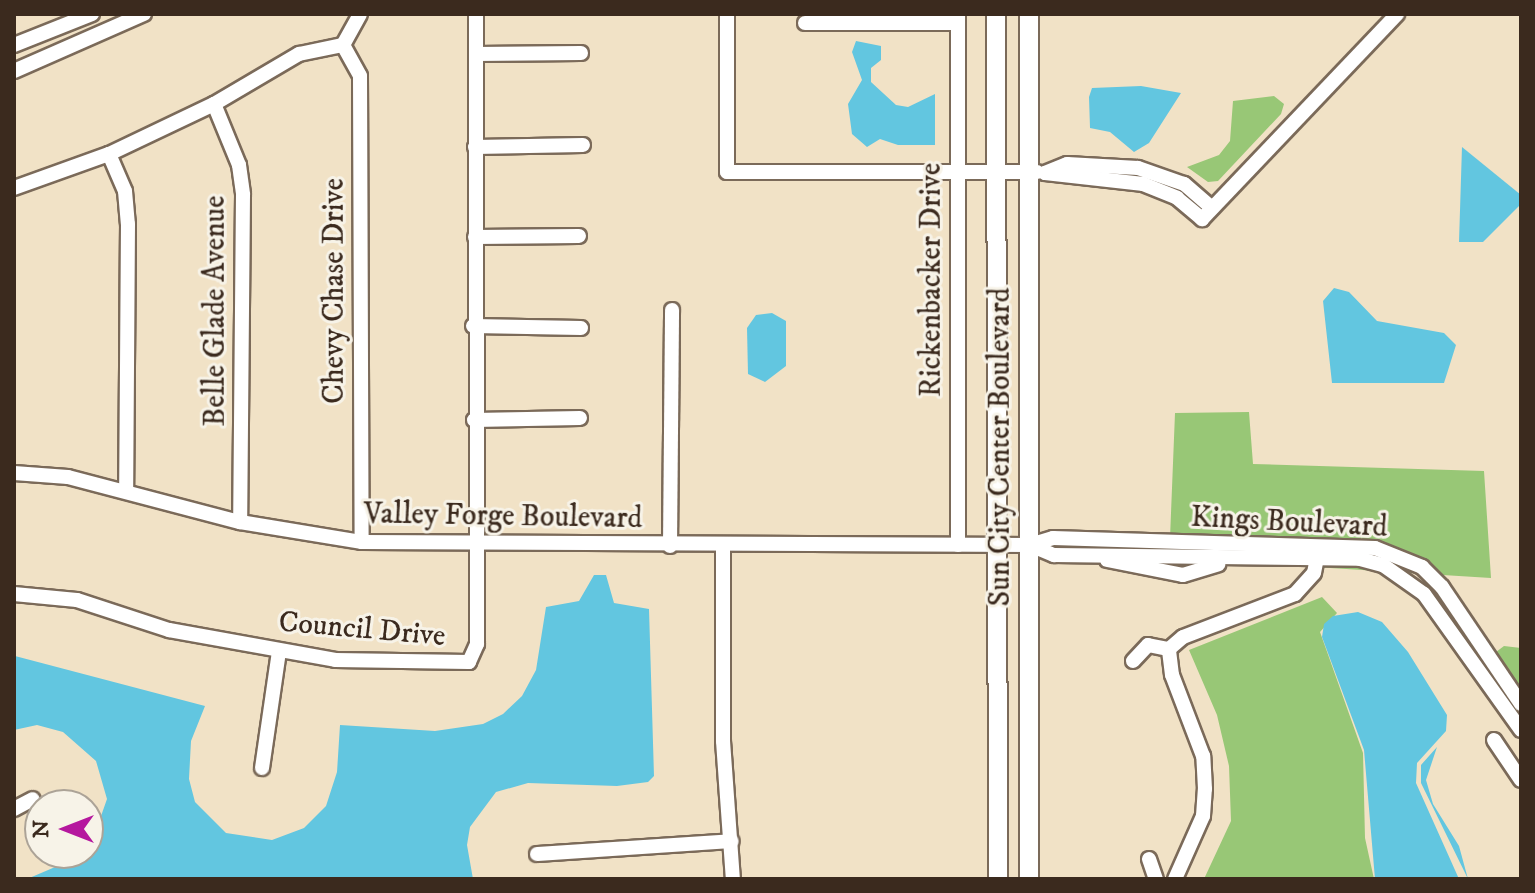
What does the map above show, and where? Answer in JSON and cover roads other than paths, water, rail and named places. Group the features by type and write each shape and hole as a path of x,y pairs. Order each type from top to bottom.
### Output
{"main road":[{"name":"Sun City Center Boulevard","path":"996,14 998,879"},
{"name":"Sun City Center Boulevard","path":"1029,879 1036,172 1029,45 1032,14"}],"street":[{"path":"14,45 92,14"},
{"path":"14,71 87,42 144,14"},
{"path":"14,188 109,154 214,104 299,54 343,45 360,14"},
{"name":"Council Drive","path":"14,594 77,600 169,630 335,660 469,662 477,644 473,326 476,14"},
{"path":"727,14 727,172 1036,172 1143,184 1207,213 1397,14"},
{"path":"805,23 958,18"},
{"name":"Rickenbacker Drive","path":"958,18 958,545"},
{"path":"77,21 87,42"},
{"name":"Chevy Chase Drive","path":"343,45 360,76 362,542"},
{"path":"476,54 581,53"},
{"name":"Belle Glade Avenue","path":"214,104 239,165 243,195 240,522"},
{"path":"475,147 583,145"},
{"path":"109,154 125,191 128,224 126,490"},
{"path":"475,237 579,236"},
{"path":"670,546 672,310"},
{"path":"473,326 581,328"},
{"path":"474,420 580,418"},
{"name":"Valley Forge Boulevard","path":"14,473 126,490 240,522 362,542 670,546 998,545"},
{"name":"Kings Boulevard","path":"998,545 1030,545 1053,538 1318,552 1360,559 1404,576 1443,618 1521,730"},
{"name":"Kings Boulevard","path":"1030,545 1054,555 1228,560 1375,548 1422,567 1457,607 1521,704"},
{"path":"723,546 723,741 733,879"},
{"path":"1169,649 1183,637 1295,594 1306,586 1318,552"},
{"path":"1133,661 1148,645 1169,649"},
{"path":"1169,649 1172,675 1203,756 1205,789 1200,825 1175,879"},
{"path":"262,768 279,651"},
{"path":"1494,740 1521,780"},
{"path":"537,854 732,841"},
{"path":"1149,859 1156,879"}],"water":[{"path":"856,41 881,46 881,60 871,68 871,82 896,105 908,107 935,94 935,145 898,145 880,139 867,147 852,134 848,104 862,80 852,52"},
{"path":"1141,86 1181,93 1149,143 1134,152 1110,132 1090,128 1089,97 1092,88"},
{"path":"1462,147 1521,195 1521,204 1483,242 1459,242"},
{"path":"1334,288 1349,292 1377,321 1444,333 1456,345 1444,383 1332,383 1323,301"},
{"path":"772,313 786,321 786,366 765,382 748,374 747,328 756,315"},
{"path":"594,575 606,575 614,603 649,609 654,776 648,782 617,786 528,783 496,792 470,827 467,845 473,879 27,879 50,869 104,869 104,808 107,799 96,761 63,732 37,725 14,730 15,656 205,706 191,741 189,779 195,802 226,833 272,840 304,828 326,806 337,772 340,725 435,731 483,724 503,714 522,696 536,670 546,607 579,601"},
{"path":"1358,612 1382,622 1408,652 1447,715 1446,731 1417,763 1416,783 1459,879 1375,879 1364,750 1322,637 1324,624 1333,616"},
{"path":"1437,747 1426,780 1433,804 1459,846 1468,879 1421,783 1421,765"}]}
